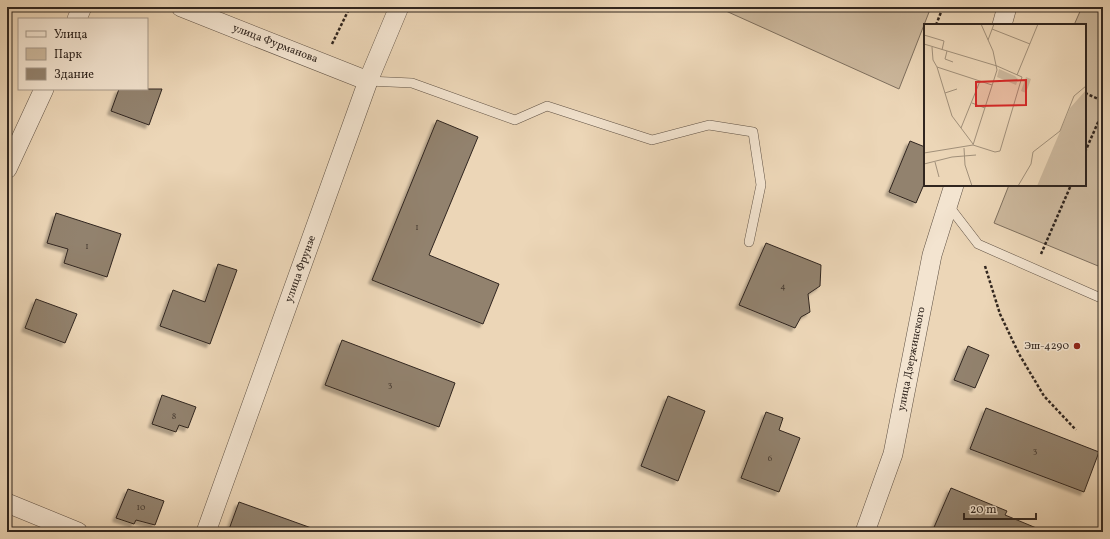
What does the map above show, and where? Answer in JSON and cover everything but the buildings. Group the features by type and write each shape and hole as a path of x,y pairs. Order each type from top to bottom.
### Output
{"street":[{"path":"77,18 82,7"},
{"name":"улица Фурманова","path":"182,7 368,81"},
{"name":"улица Фрунзе","path":"206,532 368,81 399,7"},
{"path":"1002,24 1008,7"},
{"path":"7,169 44,90"},
{"name":"улица Дзержинского","path":"865,532 894,454 932,255 954,186"},
{"path":"7,503 78,532"}],"lane":[{"path":"368,81 412,83 515,120 547,106 652,140 709,125 753,132 760,185 749,242"},
{"path":"948,205 978,244 1103,299"}],"path":[{"path":"322,62 350,7"},
{"path":"936,24 942,7"},
{"path":"1086,93 1103,101"},
{"path":"1086,150 1103,111"},
{"path":"1035,269 1071,186"},
{"path":"978,244 1000,314 1019,354 1044,396 1076,430"}],"green space":[{"path":"717,7 931,7 899,89"},
{"path":"1082,7 1103,7 1103,268 994,223 1009,186 1086,186 1086,24 1074,24"}],"place":[{"name":"Эш-4290","path":"1077,346"}]}
